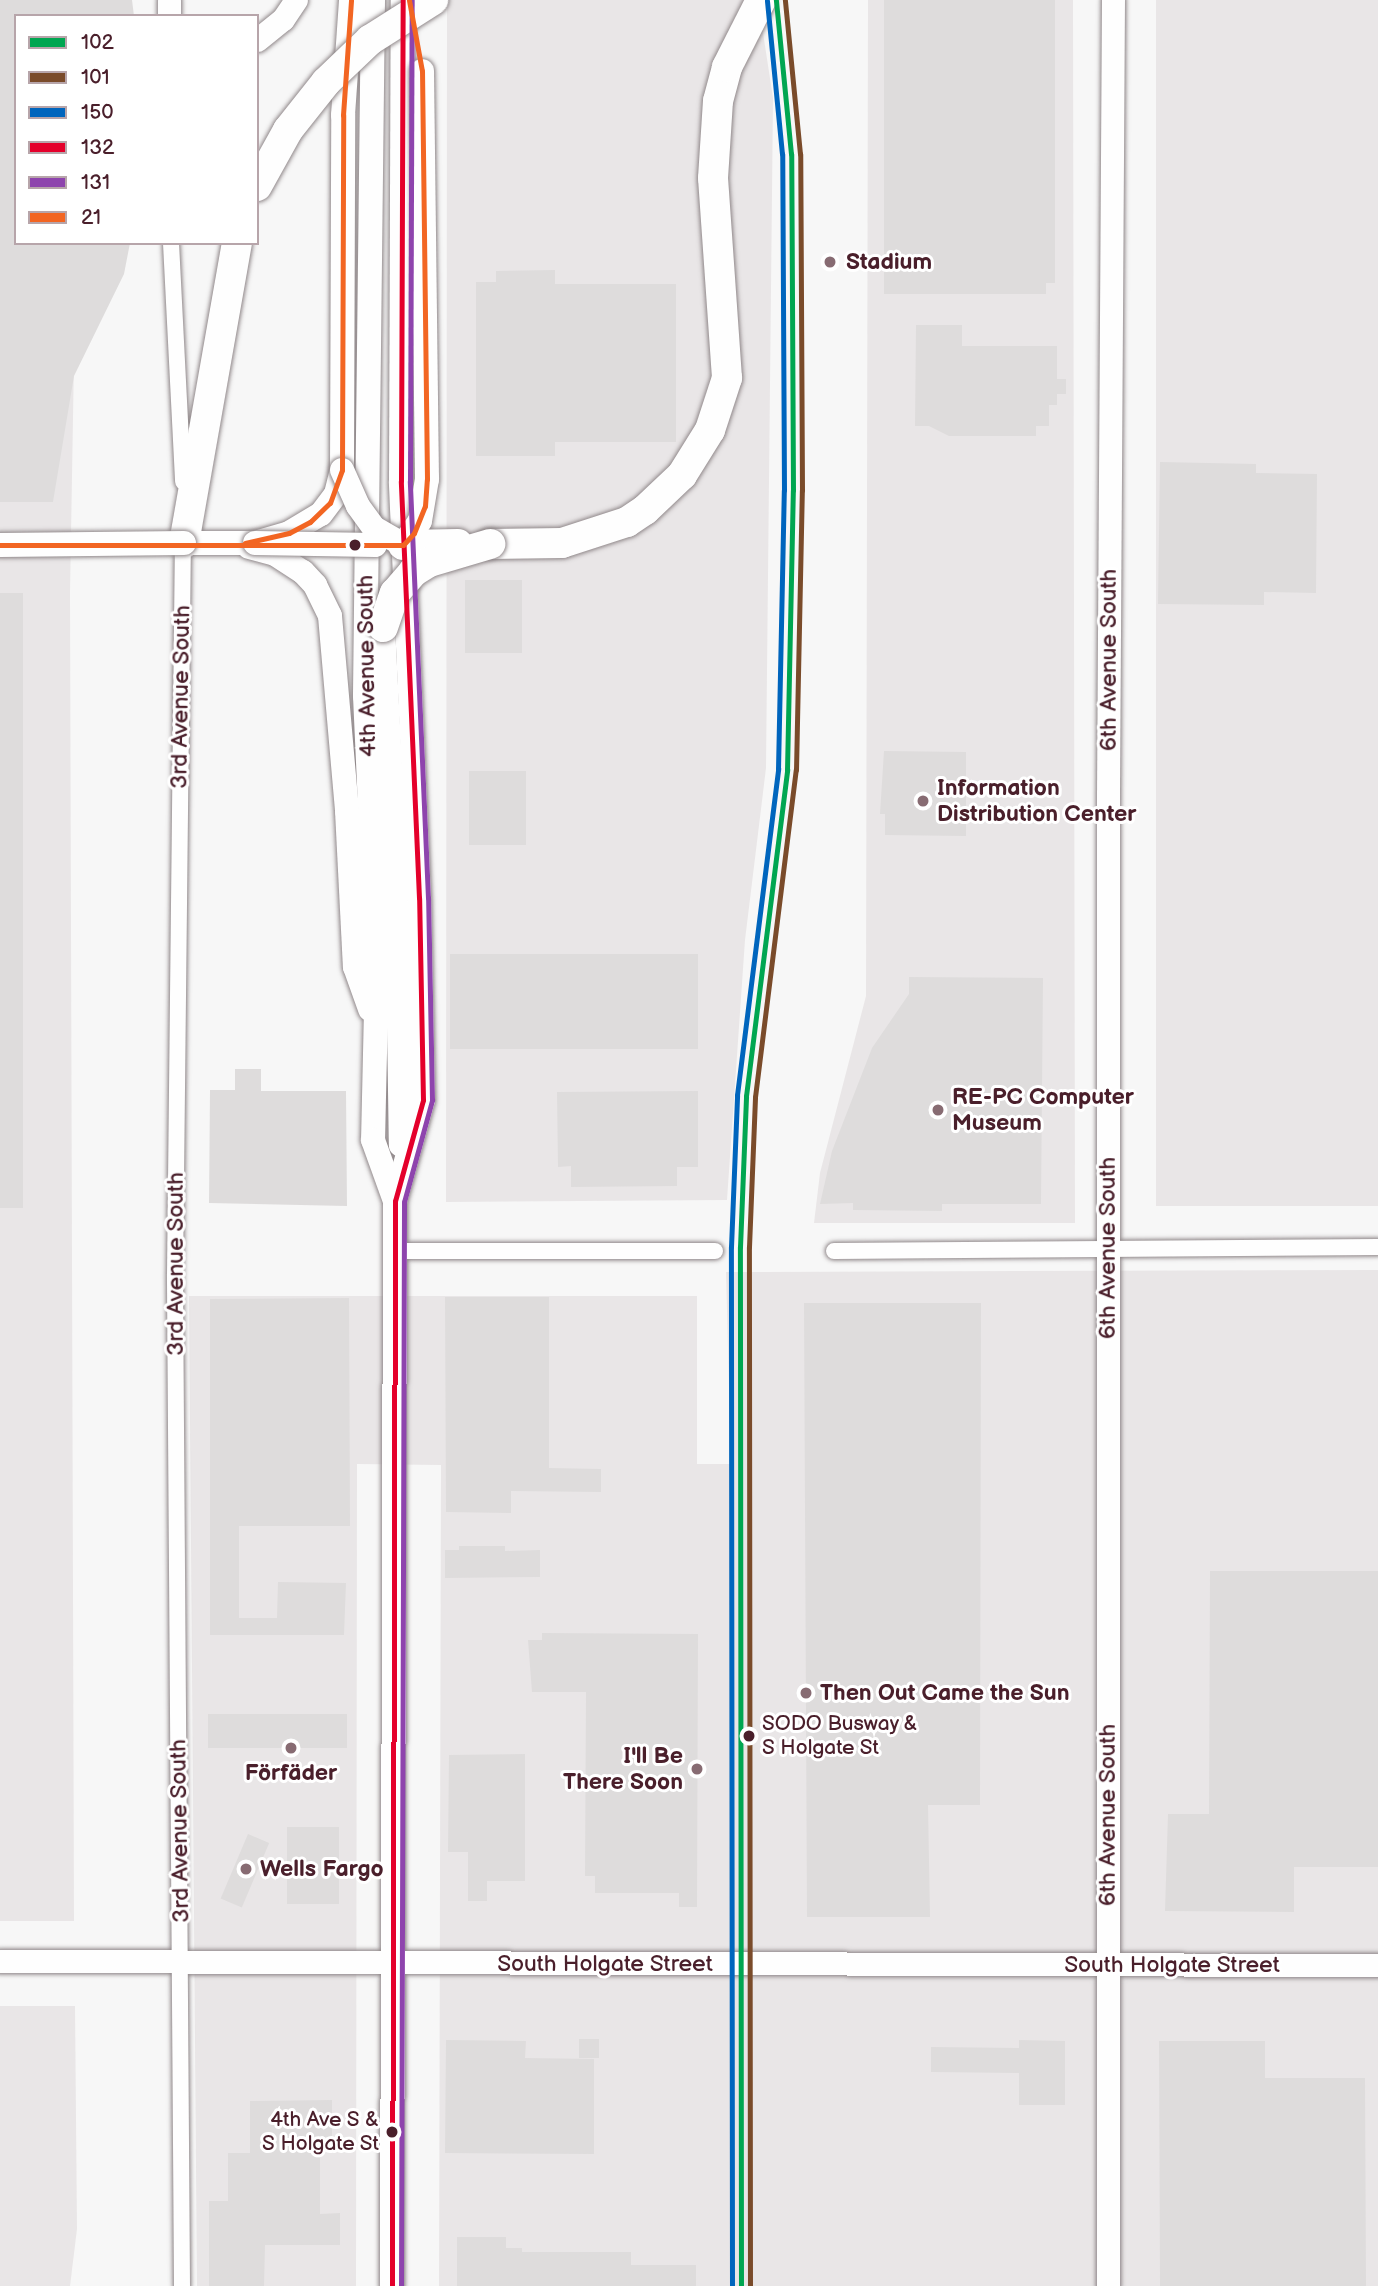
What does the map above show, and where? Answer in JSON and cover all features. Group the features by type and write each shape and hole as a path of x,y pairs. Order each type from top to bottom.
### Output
{"highway":[{"path":"259,183 288,130 326,82 370,40 433,0"},
{"path":"389,545 562,543 627,522 645,510 682,475 710,430 727,378 713,178 718,101 732,57 761,0"},
{"path":"184,542 237,245"},
{"path":"383,627 395,593 414,572 438,559 490,544"}],"main road":[{"path":"255,542 299,529 321,514 335,494 342,470 343,115 351,0"},
{"name":"4th Avenue South","path":"373,0 365,696 377,965 373,1140 395,1201"},
{"name":"4th Avenue South","path":"392,2286 395,1201 423,1100 419,898 401,481 403,0"},
{"path":"0,545 255,542 389,545 421,521 427,479 422,71 410,0"},
{"path":"342,470 351,493 389,545 383,627 397,900 402,1101 395,1201"},
{"path":"224,542 258,548 290,562 315,585 330,616 347,811 355,967 376,1027"}],"street":[{"path":"259,38 283,19 296,0"},
{"name":"6th Avenue South","path":"1108,2286 1108,1249 1113,0"},
{"name":"3rd Avenue South","path":"171,245 183,482 175,1274 183,2286"},
{"path":"834,1251 1378,1247"},
{"path":"395,1251 715,1251"},
{"name":"South Holgate Street","path":"0,1961 181,1964 1378,1965"}],"shaded area":[{"path":"447,0 758,0 773,98 766,768 745,940 727,1200 446,1202"},
{"path":"868,0 1073,0 1075,1223 814,1223 820,1173 866,996"},
{"path":"1156,0 1378,0 1378,1206 1156,1206"},
{"path":"0,190 14,236 14,245 76,245 70,593 74,1921 0,1921"},
{"path":"1378,1270 1378,2286 439,2286 441,1465 357,1464 356,2286 197,2286 189,1296 697,1296 697,1464 731,1464 726,1272"},
{"path":"0,2006 75,2006 77,2229 70,2286 0,2286"}],"building":[{"path":"0,0 132,0 134,14 14,14 14,245 130,245 124,274 74,376 53,502 0,502"},
{"path":"884,0 1055,0 1055,283 1046,283 1046,294 884,294"},
{"path":"555,270 555,284 676,284 676,442 555,442 555,456 476,456 476,282 496,282 496,271"},
{"path":"916,325 962,325 962,346 1057,346 1057,379 1066,379 1066,394 1057,394 1057,405 1049,405 1049,426 1036,426 1036,436 949,436 929,426 915,426"},
{"path":"1160,462 1256,464 1256,473 1317,474 1316,593 1264,592 1264,605 1158,604"},
{"path":"465,580 522,580 522,653 465,653"},
{"path":"0,593 23,593 23,1208 0,1208"},
{"name":"Information Distribution Center","path":"884,751 966,752 966,836 885,835 885,814 880,814"},
{"path":"469,771 526,771 526,845 469,845"},
{"path":"450,954 698,954 698,1049 450,1049"},
{"path":"909,977 1043,978 1041,1204 942,1204 942,1211 853,1210 853,1203 820,1204 832,1151 872,1048 909,994"},
{"path":"235,1069 261,1069 261,1091 346,1091 347,1206 209,1203 210,1090 235,1090"},
{"path":"698,1091 698,1167 677,1167 677,1186 571,1187 571,1166 558,1167 557,1092"},
{"path":"445,1297 549,1297 549,1468 601,1469 601,1492 511,1491 511,1513 446,1512"},
{"path":"349,1298 350,1526 239,1526 239,1618 277,1618 278,1582 346,1583 344,1635 210,1635 210,1299"},
{"path":"804,1303 981,1303 980,1805 928,1805 930,1917 807,1917"},
{"path":"459,1546 505,1546 505,1551 540,1550 540,1577 445,1578 445,1550 459,1550"},
{"path":"1210,1571 1378,1571 1378,1867 1294,1867 1294,1912 1165,1911 1168,1814 1209,1814"},
{"path":"542,1633 698,1634 697,1907 679,1907 679,1893 595,1893 595,1876 585,1876 586,1692 532,1692 528,1640 542,1640"},
{"path":"208,1714 347,1714 347,1748 208,1748"},
{"path":"525,1754 525,1881 487,1881 487,1901 468,1901 468,1852 448,1852 449,1755"},
{"path":"287,1827 339,1827 339,1904 287,1904"},
{"name":"Wells Fargo","path":"248,1834 269,1843 242,1907 221,1898"},
{"path":"579,2039 599,2039 599,2058 579,2058"},
{"path":"446,2040 526,2041 525,2058 594,2059 594,2154 445,2153"},
{"path":"1019,2040 1065,2041 1065,2105 1019,2105 1019,2073 931,2072 931,2047 1019,2048"},
{"path":"1159,2041 1265,2041 1265,2078 1365,2078 1366,2286 1160,2286"},
{"path":"332,2100 332,2137 320,2137 320,2214 340,2213 340,2245 265,2245 264,2286 209,2286 209,2201 228,2201 228,2153 250,2153 250,2101"},
{"path":"457,2237 506,2237 506,2248 522,2248 522,2252 631,2252 631,2265 696,2265 696,2286 457,2286"}],"transit line":[{"name":"21","path":"245,543 289,533 310,522 330,503 342,470 343,115 351,0"},
{"name":"132","path":"392,2286 395,1201 423,1100 419,898 401,481 403,0"},
{"name":"21","path":"0,545 403,545 414,533 425,506 427,479 422,71 409,0"},
{"name":"131","path":"401,2286 404,1202 432,1100 428,898 410,481 412,0"},
{"name":"102","path":"741,2286 740,1247 746,1096 787,770 793,490 791,154 776,0"},
{"name":"101","path":"750,2286 749,1247 755,1097 796,770 802,490 800,154 785,0"},
{"name":"150","path":"732,2286 731,1247 737,1095 778,769 784,490 782,154 767,1"}],"place":[{"name":"Stadium","path":"830,262"},
{"name":"Information Distribution Center","path":"923,801"},
{"name":"RE-PC Computer Museum","path":"938,1110"},
{"name":"Then Out Came the Sun","path":"806,1693"},
{"name":"SODO Busway & S Holgate St","path":"749,1736"},
{"name":"Förfäder","path":"291,1748"},
{"name":"I'll Be There Soon","path":"697,1769"},
{"name":"Wells Fargo","path":"246,1869"},
{"name":"4th Ave S & S Holgate St","path":"392,2132"}]}
